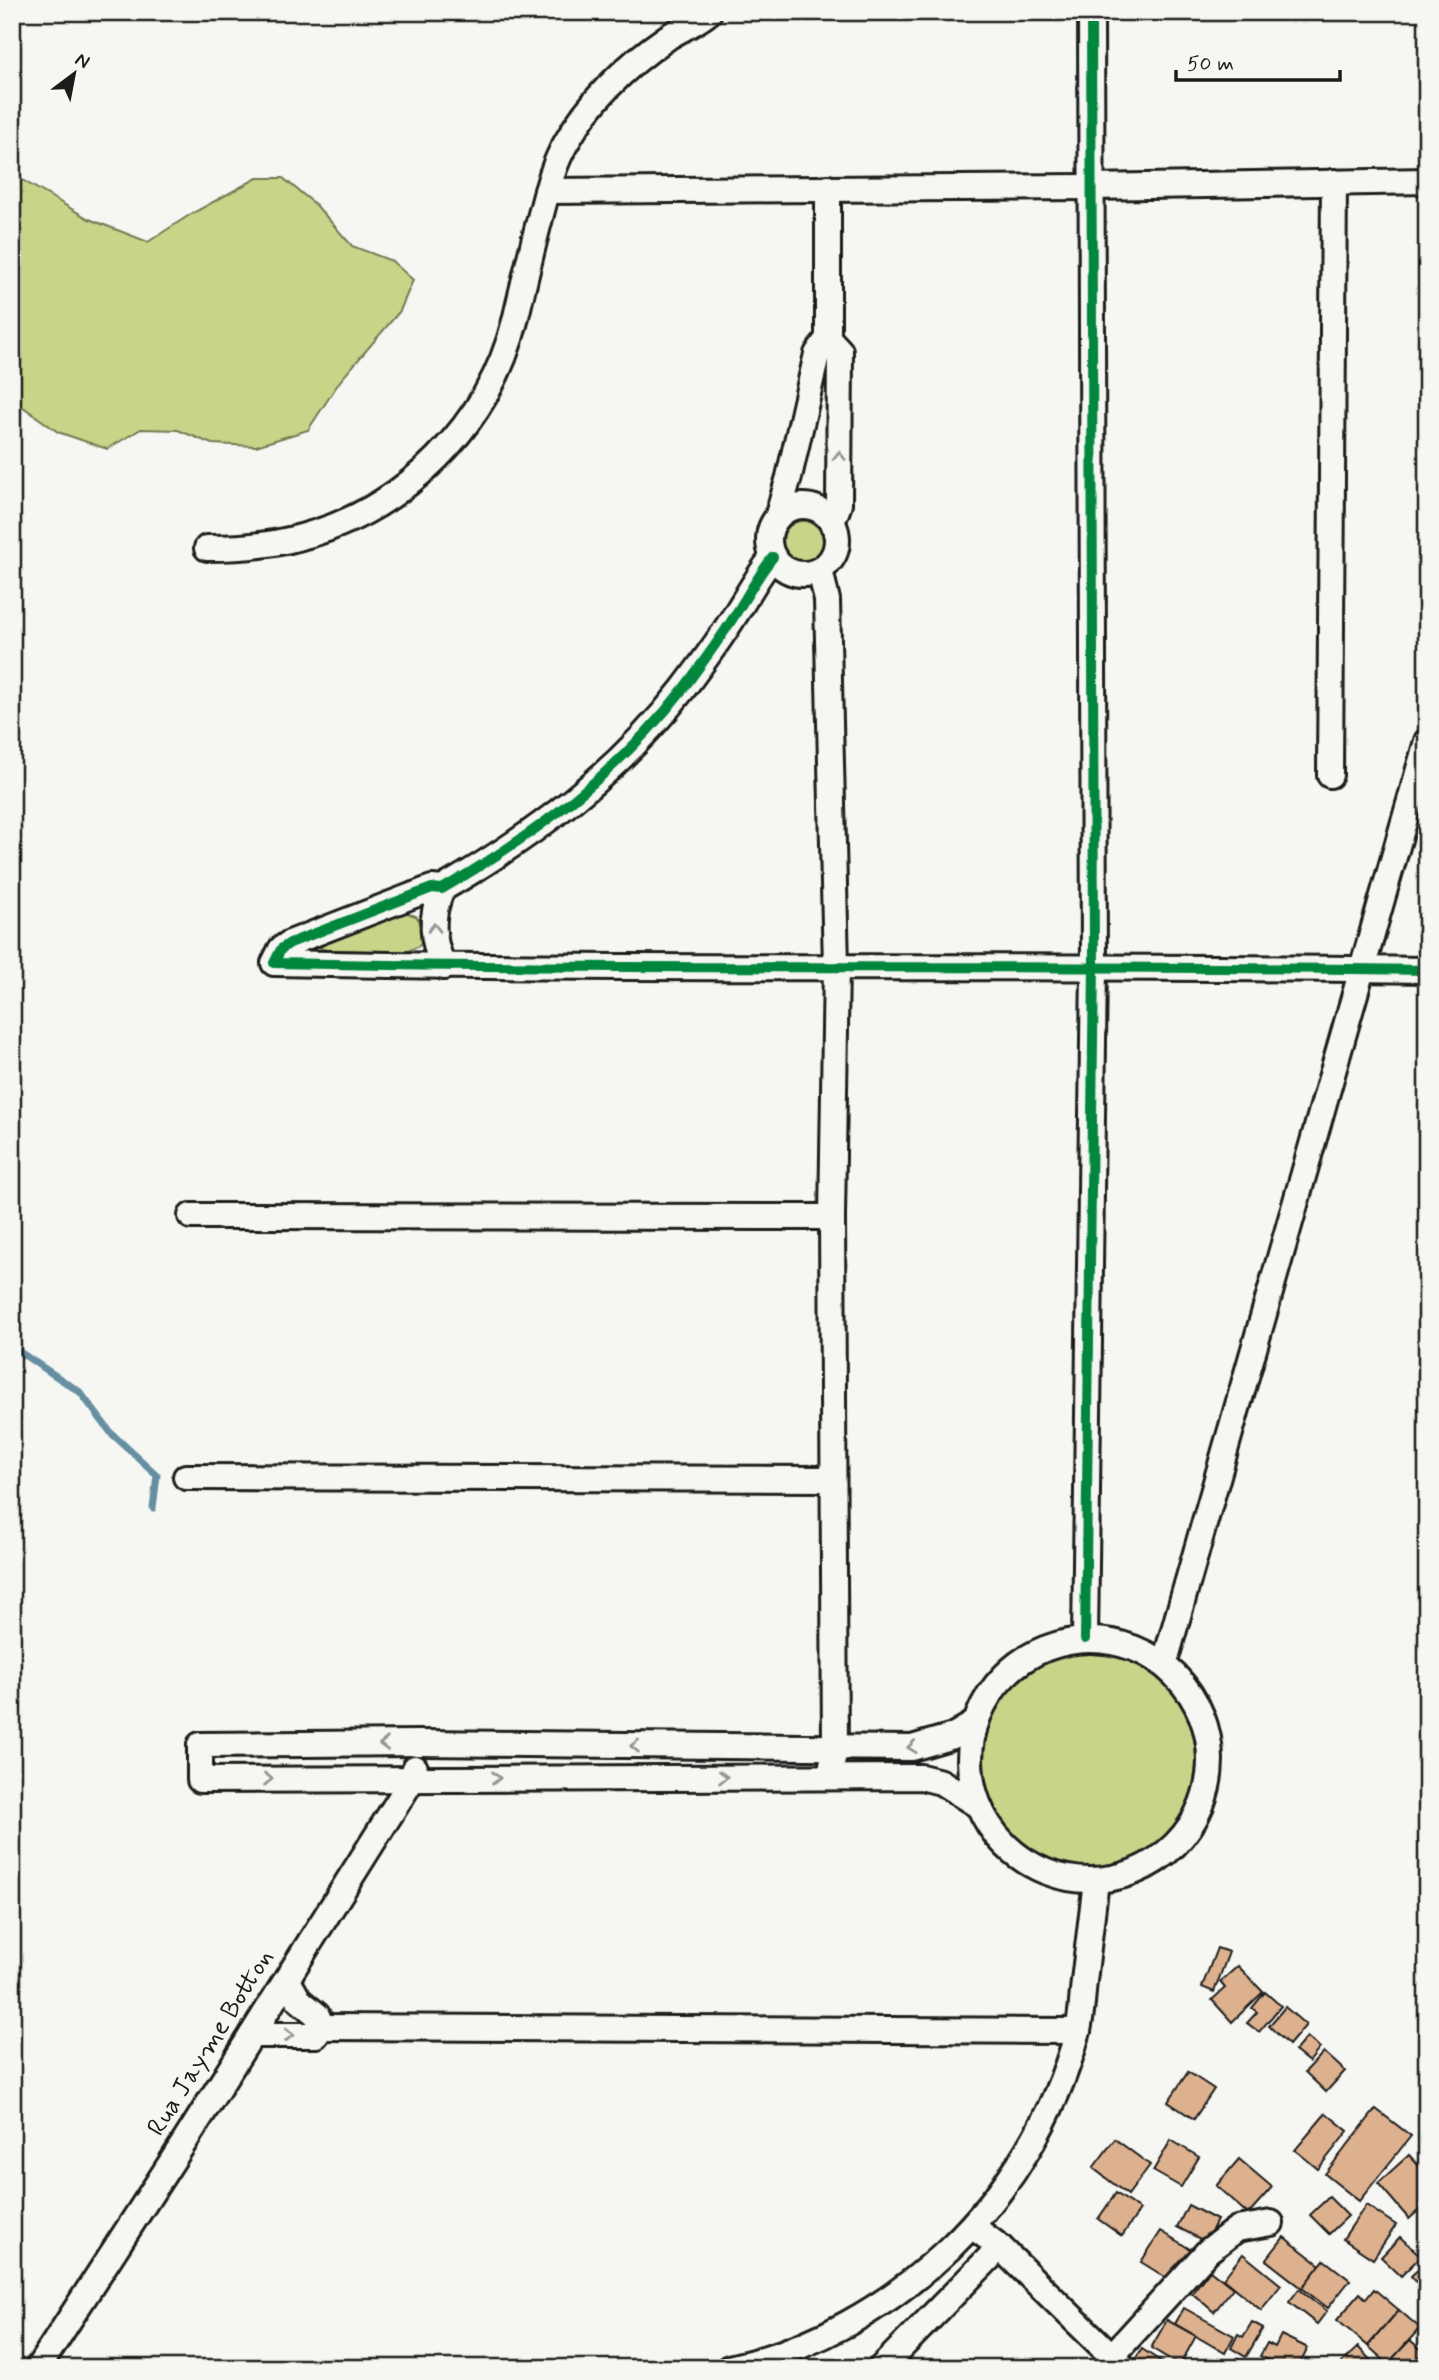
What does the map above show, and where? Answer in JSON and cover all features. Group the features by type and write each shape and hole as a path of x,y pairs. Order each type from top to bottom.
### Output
{"street":[{"path":"206,548 271,544 333,527 389,498 415,479 438,457 477,408 505,352 554,164 567,140 601,94 645,53 709,12"},
{"path":"1085,1639 1094,967 1091,12"},
{"path":"1330,775 1334,181"},
{"path":"547,191 1091,187 1427,181"},
{"path":"777,518 795,507 806,507 825,515 832,523 837,544 834,554 820,570 810,574 789,572 780,566 774,557 769,548 769,537 789,477 817,354 828,338 828,188"},
{"path":"828,338 840,351 839,504 832,523"},
{"path":"444,967 434,940 432,925 442,889 527,836 588,789 620,759 681,691 735,615 758,575 774,557"},
{"path":"820,570 827,600 836,966 832,1217 835,1748 831,1776"},
{"path":"1164,1665 1427,741"},
{"path":"442,889 432,888 290,943 281,949 274,963 444,967 836,966 1427,970"},
{"path":"191,1216 832,1217"},
{"path":"186,1477 834,1479"},
{"path":"1085,1639 1126,1645 1146,1653 1164,1665 1192,1695 1208,1734 1211,1765 1206,1797 1186,1834 1156,1862 1117,1878 1096,1881 1054,1875 1017,1855 1001,1841 988,1824 972,1786 970,1744 975,1723 994,1686 1025,1658 1044,1648 1085,1639"},
{"path":"975,1723 953,1736 912,1748 419,1743 200,1745 200,1780 921,1777 941,1782 979,1806"},
{"name":"Rua Jayme Botton","path":"37,2368 413,1779 419,1743"},
{"path":"729,2368 777,2354 848,2323 912,2281 972,2226 1008,2180 1035,2137 1057,2091 1078,2031 1096,1881"},
{"path":"287,1979 299,2000 317,2015 322,2027"},
{"path":"322,2027 1078,2031"},
{"path":"252,2035 316,2035 322,2027"},
{"path":"972,2226 1000,2247 1118,2362 1208,2251 1237,2229 1271,2223"},
{"path":"881,2368 1000,2247"}],"green space":[{"path":"12,174 89,219 148,242 191,214 257,178 283,178 316,205 352,246 392,261 413,280 400,311 340,381 308,430 256,446 212,444 178,430 141,429 107,449 58,432 12,399"},
{"path":"803,521 811,522 817,527 822,533 822,549 817,555 811,560 803,561 795,560 789,555 784,549 783,541 784,533 789,527 795,522"},
{"path":"404,912 416,916 424,927 423,940 419,946 406,952 320,948 324,943"},
{"path":"1090,1654 1111,1656 1130,1662 1165,1685 1188,1720 1194,1739 1194,1781 1188,1800 1165,1835 1130,1858 1111,1864 1090,1866 1069,1864 1050,1858 1015,1835 992,1800 986,1781 984,1760 986,1739 992,1720 1015,1685 1050,1662 1069,1656"}],"building":[{"path":"1217,1948 1229,1952 1214,1992 1202,1987"},
{"path":"1238,1966 1263,1992 1232,2022 1212,2000 1225,1988 1220,1982"},
{"path":"1265,1992 1281,2006 1259,2032 1247,2023 1257,2012 1252,2008"},
{"path":"1285,2007 1306,2025 1289,2045 1269,2026"},
{"path":"1307,2037 1320,2048 1309,2062 1295,2051"},
{"path":"1324,2052 1345,2071 1326,2092 1305,2072"},
{"path":"1188,2072 1214,2089 1194,2119 1168,2102"},
{"path":"1376,2109 1411,2136 1359,2201 1325,2174"},
{"path":"1326,2113 1348,2131 1318,2169 1295,2150"},
{"path":"1115,2139 1150,2165 1128,2195 1093,2168"},
{"path":"1171,2140 1199,2157 1181,2187 1153,2171"},
{"path":"1409,2155 1420,2167 1427,2161 1427,2203 1409,2219 1378,2183"},
{"path":"1239,2159 1272,2187 1248,2214 1216,2186"},
{"path":"1116,2193 1140,2210 1122,2236 1098,2219"},
{"path":"1329,2197 1348,2216 1329,2234 1310,2215"},
{"path":"1188,2205 1217,2220 1206,2242 1177,2227"},
{"path":"1366,2205 1396,2225 1373,2259 1343,2239"},
{"path":"1161,2231 1193,2251 1173,2282 1141,2262"},
{"path":"1284,2237 1320,2265 1302,2288 1266,2260"},
{"path":"1400,2237 1421,2256 1401,2276 1381,2257"},
{"path":"1243,2254 1281,2285 1261,2310 1223,2279"},
{"path":"1324,2260 1350,2280 1328,2308 1302,2288"},
{"path":"1424,2264 1427,2267 1427,2280 1420,2286 1411,2276"},
{"path":"1210,2270 1233,2288 1214,2312 1192,2293"},
{"path":"1299,2289 1327,2311 1317,2324 1289,2302"},
{"path":"1374,2289 1399,2310 1368,2346 1337,2320 1360,2293 1366,2299"},
{"path":"1184,2308 1234,2336 1225,2353 1175,2324"},
{"path":"1399,2310 1420,2328 1388,2364 1368,2346"},
{"path":"1167,2320 1196,2336 1180,2365 1151,2348"},
{"path":"1252,2322 1263,2328 1246,2357 1231,2348 1238,2334 1243,2337"},
{"path":"1281,2335 1308,2348 1298,2368 1283,2368 1260,2356 1267,2343 1275,2347"},
{"path":"1410,2340 1424,2352 1411,2368 1404,2368 1393,2358"},
{"path":"1358,2347 1378,2368 1346,2368 1341,2363"},
{"path":"1142,2349 1171,2368 1129,2368"},
{"path":"1427,2355 1427,2368 1414,2368"},
{"path":"1236,2358 1251,2368 1229,2368"}],"waterway":[{"path":"12,1347 80,1392 111,1433 157,1475 153,1508"}],"cycle path":[{"path":"1085,1639 1094,967 1091,12"},
{"path":"773,557 723,634 658,720 572,801 509,847 442,889 432,888 290,943 281,949 274,963 562,967 1427,970"}]}
